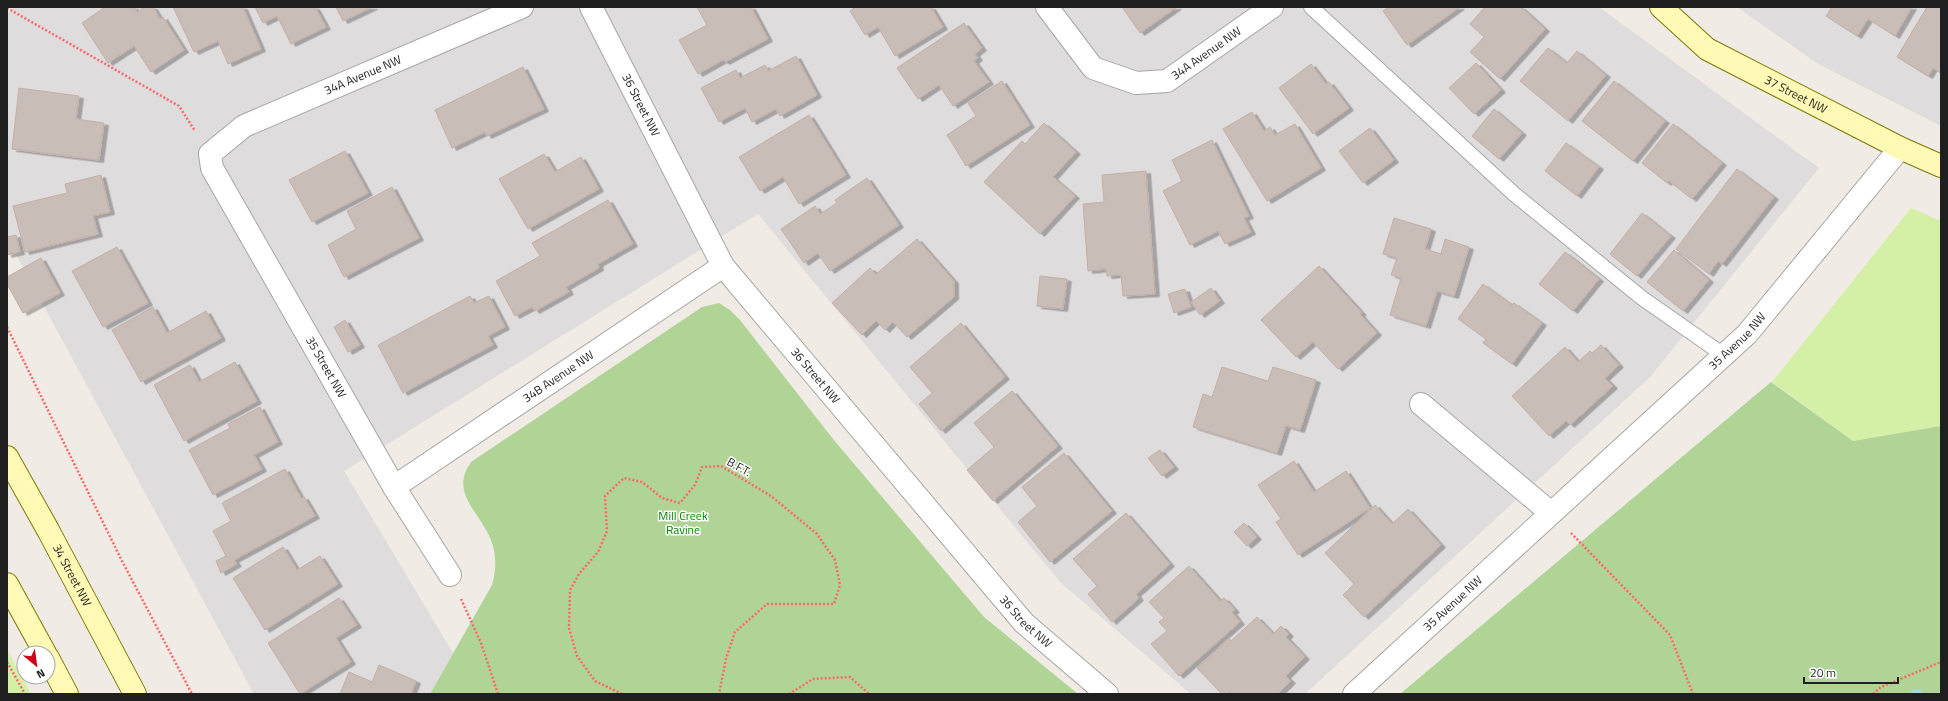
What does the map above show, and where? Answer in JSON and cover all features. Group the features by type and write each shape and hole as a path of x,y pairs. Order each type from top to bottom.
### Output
{"main road":[{"name":"37 Street NW","path":"1661,7 1708,49 1900,148 1940,163"},
{"name":"34 Street NW","path":"7,457 48,530 134,694"},
{"path":"7,584 41,645"},
{"path":"56,673 67,694"}],"street":[{"name":"34A Avenue NW","path":"210,154 244,126 522,7"},
{"name":"36 Street NW","path":"591,7 723,266 1024,623 1107,694"},
{"name":"34A Avenue NW","path":"1047,7 1093,68 1136,83 1167,81 1272,7"},
{"name":"35 Avenue NW","path":"1354,694 1725,356 1747,334 1900,148"},
{"name":"35 Street NW","path":"210,154 212,168 394,487 450,575"},
{"name":"34B Avenue NW","path":"394,487 723,266"},
{"path":"1421,404 1551,513"}],"lane":[{"path":"1311,7 1514,194 1642,298 1725,356"}],"path":[{"path":"7,8 179,106 210,154"},
{"path":"7,327 120,559 192,694"},
{"name":"B.F.T.","path":"622,694 595,681 577,656 569,628 570,590 579,574 598,552 607,531 605,496 624,478 642,482 662,498 680,504 695,485 702,467 721,466 771,496 817,534 835,560 840,585 834,604 767,604 735,632 726,660 720,694"},
{"path":"1551,513 1670,635 1693,694"},
{"path":"450,575 481,643 498,694"},
{"path":"7,662 25,694"},
{"path":"1873,694 1881,688 1941,662"},
{"path":"789,694 813,679 850,677 869,694"}],"shaded area":[{"path":"14,7 1599,7 1819,168 1650,377 1305,694 1191,694 1060,582 758,214 344,471 453,653 430,694 254,694 7,238 7,14"},
{"path":"1737,7 1941,7 1941,126 1818,64"}],"green space":[{"path":"1911,208 1941,221 1941,426 1853,441 1772,382"},
{"name":"Mill Creek Ravine","path":"719,303 730,310 740,320 833,439 984,617 1078,694 430,694 492,585 494,574 495,557 491,540 465,493 463,483 465,473 471,462 702,307"},
{"path":"1771,382 1853,441 1941,426 1941,694 1400,694"},
{"path":"7,650 16,666 16,685 26,685 31,694 7,694"}],"building":[{"path":"105,7 134,7 137,12 144,7 153,7 160,19 163,17 184,50 151,72 134,46 108,63 82,23"},
{"path":"173,7 243,7 261,49 228,64 218,41 194,52"},
{"path":"255,7 315,7 326,27 291,44 277,16 263,23"},
{"path":"336,7 373,7 343,21"},
{"path":"697,7 751,7 768,39 725,62 723,60 698,74 679,40 707,25"},
{"path":"856,7 931,7 943,27 895,56 878,27 865,35 850,11"},
{"path":"1122,7 1177,7 1140,33"},
{"path":"1389,7 1460,7 1407,45 1383,11"},
{"path":"1485,7 1521,7 1545,29 1500,79 1470,52 1484,37 1470,24"},
{"path":"1832,7 1912,7 1895,36 1868,19 1857,36 1826,16"},
{"path":"1927,7 1941,7 1941,73 1933,68 1928,76 1897,57"},
{"path":"964,23 982,48 975,54 978,58 974,61 989,82 953,106 939,85 918,99 897,68"},
{"path":"1548,48 1567,63 1577,51 1606,75 1568,121 1520,81"},
{"path":"796,56 817,95 780,116 776,109 752,122 745,108 719,122 701,88 736,70 740,78 765,65 768,71"},
{"path":"1476,63 1501,90 1474,114 1449,88"},
{"path":"1311,64 1326,84 1329,82 1349,108 1313,134 1279,88"},
{"path":"523,67 544,109 487,136 485,132 452,148 435,110"},
{"path":"1002,81 1030,125 966,166 947,135 976,116 968,103"},
{"path":"1614,81 1665,121 1633,161 1582,121"},
{"path":"19,88 79,96 76,119 104,123 99,160 12,149"},
{"path":"1494,109 1522,133 1499,159 1472,136"},
{"path":"1252,112 1264,131 1270,127 1275,135 1295,124 1321,168 1267,201 1223,129"},
{"path":"809,115 846,175 799,204 783,177 760,191 739,157"},
{"path":"1044,123 1076,152 1053,177 1075,196 1040,234 984,182 1022,141 1025,144"},
{"path":"1673,124 1722,163 1692,199 1669,181 1667,183 1642,163"},
{"path":"1370,128 1394,160 1363,183 1339,151"},
{"path":"1212,140 1249,216 1244,218 1251,232 1225,244 1218,231 1190,245 1163,191 1182,181 1172,160"},
{"path":"1566,143 1599,167 1577,196 1545,171"},
{"path":"345,151 368,193 312,222 289,180"},
{"path":"544,154 555,172 581,157 599,189 528,229 499,179"},
{"path":"1737,169 1774,197 1722,264 1718,261 1709,274 1676,249"},
{"path":"1146,171 1155,294 1123,296 1121,275 1107,276 1106,269 1088,271 1083,204 1104,202 1102,175"},
{"path":"101,175 110,212 93,216 98,234 25,252 13,206 67,193 65,184"},
{"path":"867,178 899,225 830,271 818,253 804,263 781,229 815,206 820,214 837,203 835,200"},
{"path":"392,187 419,238 344,277 328,245 356,229 347,211"},
{"path":"608,200 633,244 598,264 599,268 566,287 569,292 535,311 532,307 515,316 496,281 540,256 532,243"},
{"path":"1642,213 1671,236 1637,276 1610,254"},
{"path":"1394,218 1431,229 1425,249 1441,254 1445,239 1469,247 1454,296 1437,291 1426,326 1390,315 1401,278 1391,275 1397,258 1383,254"},
{"path":"16,235 20,252 7,255 7,237"},
{"path":"917,239 954,281 954,297 907,337 893,322 885,330 876,321 862,335 832,303 870,268 876,274"},
{"path":"117,247 148,303 103,327 72,271"},
{"path":"1674,250 1709,280 1683,311 1647,282"},
{"path":"1565,252 1599,279 1573,311 1539,284"},
{"path":"41,258 60,293 23,313 7,284 7,277"},
{"path":"1319,266 1362,313 1360,314 1377,333 1338,369 1313,342 1296,357 1261,320"},
{"path":"1040,276 1067,279 1063,309 1037,306"},
{"path":"1483,284 1512,305 1514,303 1542,323 1512,364 1483,343 1486,339 1458,319"},
{"path":"1211,288 1220,301 1200,315 1191,302"},
{"path":"1185,289 1191,307 1174,313 1168,294"},
{"path":"470,296 474,303 489,296 505,327 488,336 493,345 403,393 378,345"},
{"path":"153,307 167,333 206,311 221,338 141,382 112,330"},
{"path":"345,320 360,345 348,352 334,327"},
{"path":"961,323 1005,377 941,431 919,404 932,393 910,367"},
{"path":"1601,345 1619,365 1605,378 1613,386 1570,425 1566,421 1549,436 1512,396 1565,347 1578,362 1590,351 1592,353"},
{"path":"235,362 257,401 184,441 154,385 190,365 199,382"},
{"path":"1222,367 1268,381 1273,367 1316,380 1300,430 1286,426 1277,453 1193,427 1203,394 1212,397"},
{"path":"1012,391 1058,446 993,501 967,470 994,447 974,423"},
{"path":"260,407 278,442 254,455 262,469 213,495 189,450 230,428 228,424"},
{"path":"1160,450 1174,467 1162,476 1148,458"},
{"path":"1064,453 1112,511 1050,562 1018,522 1037,506 1022,487"},
{"path":"1294,461 1314,492 1346,471 1370,508 1298,555 1276,522 1281,519 1258,485"},
{"path":"285,469 301,498 304,497 315,516 234,560 237,564 221,573 216,561 226,556 213,531 231,521 222,503"},
{"path":"1375,505 1392,524 1408,509 1441,545 1364,617 1343,595 1354,584 1325,553"},
{"path":"1126,513 1170,564 1136,594 1139,598 1112,622 1088,594 1097,586 1073,559"},
{"path":"1244,523 1257,537 1247,546 1234,532"},
{"path":"283,547 297,570 320,556 338,584 265,630 233,578"},
{"path":"1189,566 1220,601 1224,598 1235,610 1232,612 1240,622 1179,676 1151,644 1167,631 1159,622 1164,618 1149,602"},
{"path":"339,598 357,625 336,638 351,662 300,694 268,643"},
{"path":"1257,617 1273,634 1281,626 1289,634 1286,637 1305,657 1286,676 1291,681 1278,694 1232,694 1230,692 1227,694 1222,694 1197,668 1229,638 1231,641"},
{"path":"379,665 416,681 411,694 340,694 349,672 372,682"}]}
